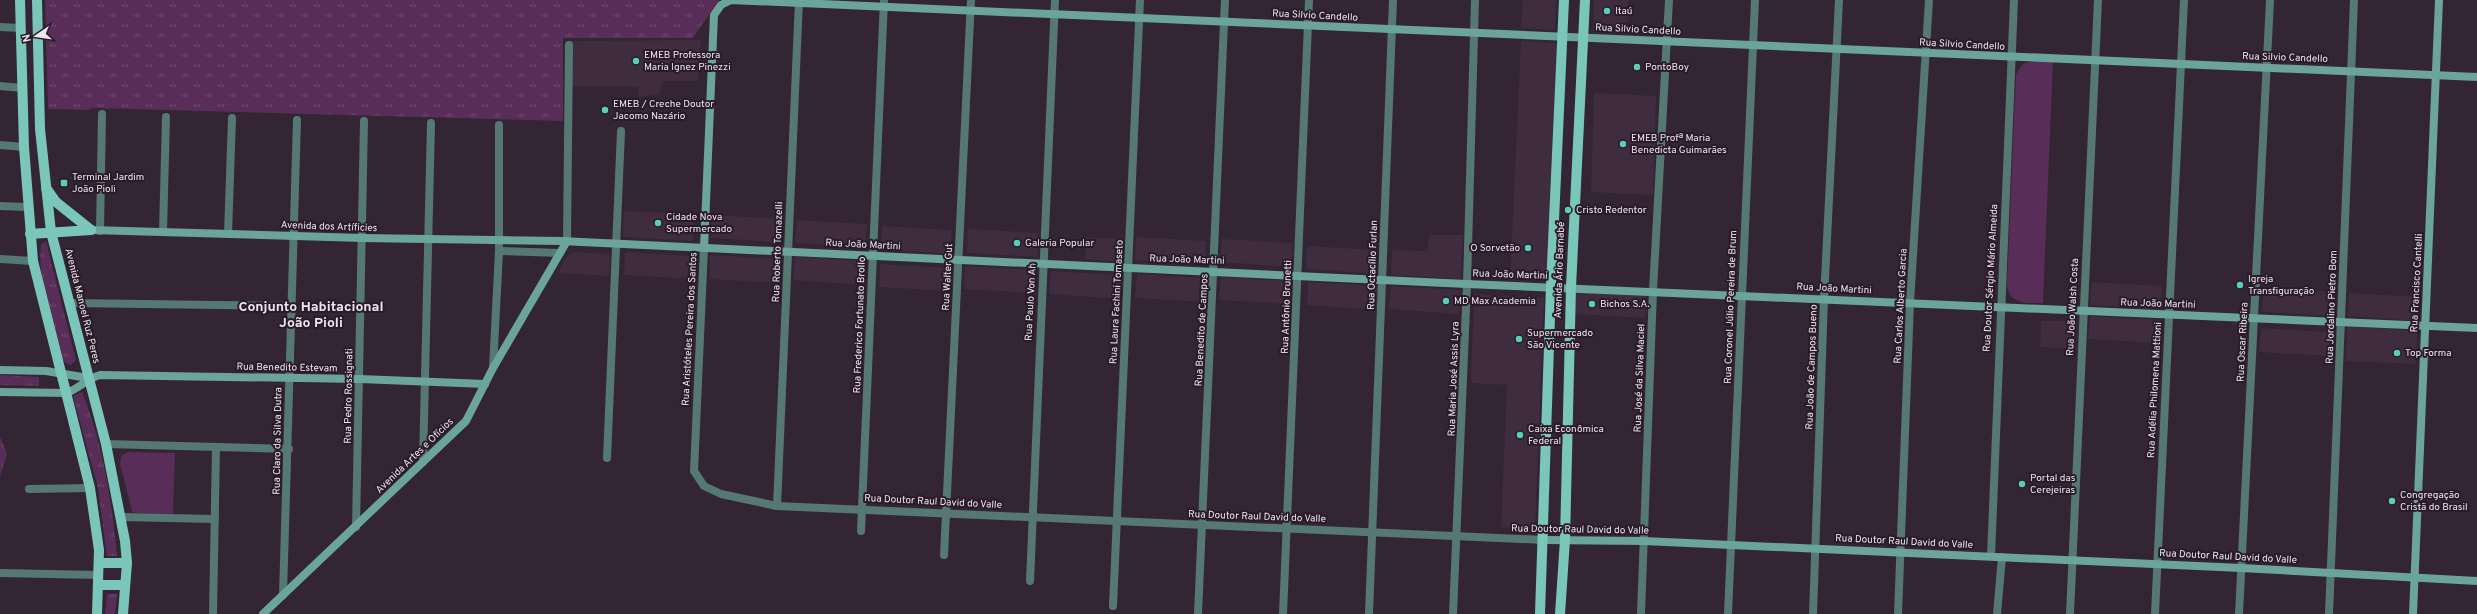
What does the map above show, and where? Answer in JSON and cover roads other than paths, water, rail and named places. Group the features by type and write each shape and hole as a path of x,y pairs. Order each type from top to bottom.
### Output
{"main road":[{"path":"20,0 24,147 27,207 33,261 90,488 99,563 97,614"},
{"name":"Avenida Manoel Ruz Peres","path":"37,0 40,129 51,232 106,444 121,517 127,562 123,614"},
{"name":"Avenida Ário Barnabé","path":"1540,614 1544,540 1551,286 1564,0"},
{"name":"Avenida Ário Barnabé","path":"1560,614 1565,540 1571,287 1585,0"},
{"path":"46,188 56,202 96,230"},
{"path":"30,234 96,230"},
{"path":"99,563 127,562"},
{"path":"99,580 125,585"}],"street":[{"name":"Rua Aristóteles Pereira dos Santos","path":"694,471 714,15 721,6 731,0 799,1"},
{"name":"Rua Walter Gut","path":"944,555 944,512 959,260 971,0"},
{"name":"Rua Paulo Von Ah","path":"1030,581 1031,517 1055,0"},
{"name":"Rua Laura Fachini Tomaseto","path":"1113,606 1140,0"},
{"name":"Rua Benedito de Campos","path":"1198,614 1201,526 1215,270 1225,0"},
{"name":"Rua Antônio Brunetti","path":"1283,614 1309,0"},
{"name":"Rua Octacílio Furlan","path":"1369,614 1371,532 1383,279 1393,0"},
{"name":"Rua Maria José Assis Lyra","path":"1454,614 1468,284 1475,0"},
{"name":"Rua José da Silva Maciel","path":"1641,614 1653,291 1669,0"},
{"name":"Rua Coronel Júlio Pereira de Brum","path":"1728,614 1755,0"},
{"name":"Rua João de Campos Bueno","path":"1813,614 1824,299 1839,0"},
{"name":"Rua Carlos Alberto Garcia","path":"1898,614 1910,303 1930,0"},
{"name":"Rua Doutor Sérgio Mário Almeida","path":"1990,556 2014,0"},
{"name":"Rua João Walsh Costa","path":"2070,614 2094,60 2098,0"},
{"name":"Rua Adélia Philomena Mattioni","path":"2155,614 2184,0"},
{"name":"Rua Oscar Ribeira","path":"2239,614 2270,0"},
{"name":"Rua Jordalino Pietro Bom","path":"2329,614 2354,0"},
{"name":"Rua Francisco Cantelli","path":"2413,614 2439,0"},
{"name":"Rua Silvio Candello","path":"799,1 884,3 971,10 1055,14 2477,77"},
{"name":"Rua Roberto Tomazelli","path":"777,506 799,1"},
{"name":"Rua Frederico Fortunato Brollo","path":"860,531 884,3"},
{"path":"0,27 20,28"},
{"path":"567,241 569,45"},
{"path":"0,86 22,88"},
{"path":"96,230 102,114"},
{"path":"163,232 166,117"},
{"path":"228,234 232,118"},
{"name":"Rua Claro da Silva Dutra","path":"283,595 289,449 289,378 297,120"},
{"name":"Rua Pedro Rossignati","path":"356,527 364,121"},
{"path":"424,462 431,123"},
{"path":"493,368 499,251 499,125"},
{"path":"607,458 618,244 621,131"},
{"path":"0,145 24,147"},
{"path":"0,206 27,207"},
{"name":"Avenida dos Artíficies","path":"96,230 362,238 567,241"},
{"name":"Rua João Martini","path":"567,241 1128,268 1215,270 1298,276 1468,284 1551,286 2477,328"},
{"name":"Avenida Artes e Ofícios","path":"263,614 466,421 493,368 567,241"},
{"path":"499,251 560,252"},
{"path":"0,259 33,261"},
{"path":"69,303 292,306"},
{"path":"0,370 62,373 88,378"},
{"name":"Rua Benedito Estevam","path":"88,378 100,375 360,379 485,384"},
{"path":"0,392 67,393 76,390 88,378"},
{"path":"106,444 289,449"},
{"path":"213,614 216,447"},
{"name":"Rua Doutor Raul David do Valle","path":"694,471 704,486 721,494 777,506 862,508 1031,517 1116,519 1201,526 1457,535 1544,540 1644,541 1816,548 2241,568 2477,581"},
{"path":"29,489 90,488"},
{"path":"121,517 215,519"},
{"path":"1997,614 2002,557"},
{"path":"0,573 99,580"}],"place":[{"name":"Itaú","path":"1607,11"},
{"name":"EMEB Professora Maria Ignez Pinezzi","path":"636,61"},
{"name":"PontoBoy","path":"1637,67"},
{"name":"EMEB / Creche Doutor Jacomo Nazário","path":"605,110"},
{"name":"EMEB Profª Maria Benedicta Guimarães","path":"1623,144"},
{"name":"Terminal Jardim João Pioli","path":"64,183"},
{"name":"Cristo Redentor","path":"1568,210"},
{"name":"Cidade Nova Supermercado","path":"658,223"},
{"name":"Galeria Popular","path":"1017,243"},
{"name":"O Sorvetão","path":"1528,248"},
{"name":"Igreja Transfiguração","path":"2240,285"},
{"name":"MD Max Academia","path":"1446,301"},
{"name":"Bichos S.A.","path":"1592,304"},
{"name":"Supermercado São Vicente","path":"1519,339"},
{"name":"Top Forma","path":"2397,353"},
{"name":"Caixa Econômica Federal","path":"1520,435"},
{"name":"Portal das Cerejeiras","path":"2022,484"},
{"name":"Congregação Cristã do Brasil","path":"2392,501"}],"district":[{"name":"Conjunto Habitacional João Pioli","path":"311,316"}]}
